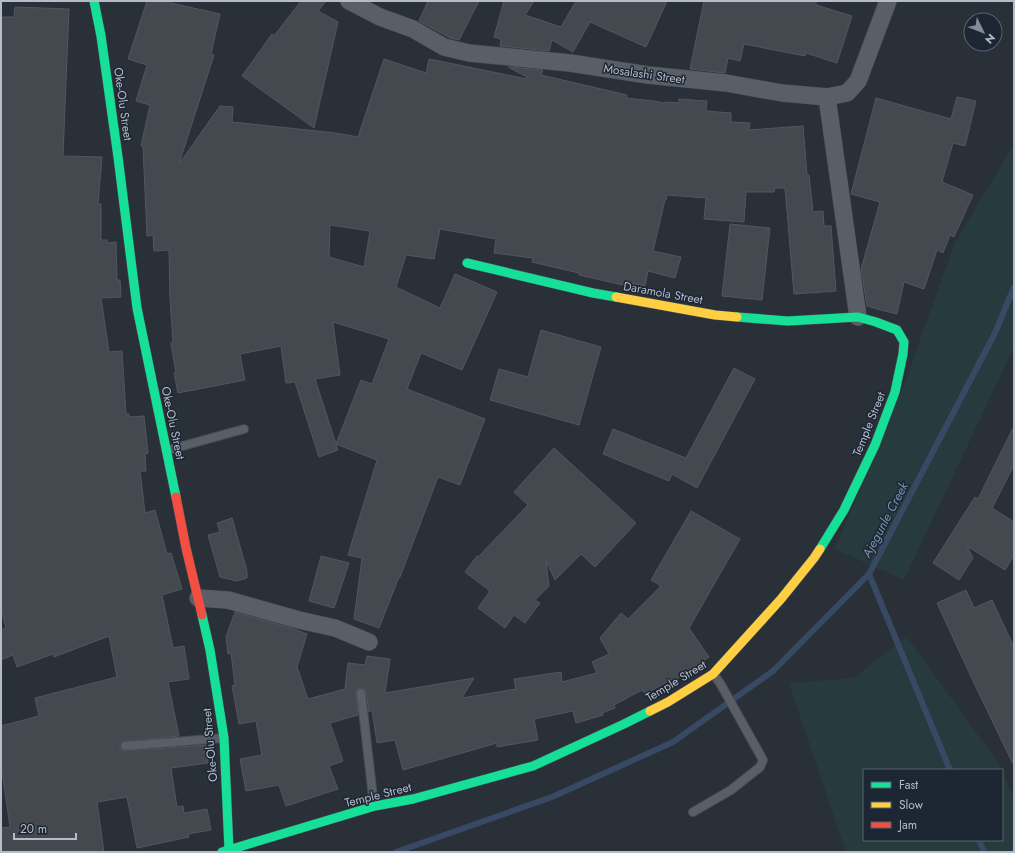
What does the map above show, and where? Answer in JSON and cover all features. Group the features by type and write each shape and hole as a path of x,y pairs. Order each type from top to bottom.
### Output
{"street":[{"name":"Oke-Olu Street","path":"94,1 101,36 119,164 137,308 186,548 210,650 224,738 226,851"},
{"name":"Mosalashi Street","path":"349,1 380,16 413,29 444,47 469,53 570,63 648,76 726,83 782,93 827,98 847,93 858,81 888,1"},
{"path":"827,98 858,317"},
{"name":"Daramola Street","path":"467,263 593,293 715,315 788,321 858,317"},
{"name":"Temple Street","path":"226,851 375,806 413,799 533,766 668,702 713,674 781,599 814,558 844,510 875,445 895,392 904,354 904,342 897,330 858,317"},
{"path":"198,598 228,600 335,628 369,642"}],"lane":[{"path":"167,450 244,429"},
{"path":"693,812 731,790 760,767 763,760 720,683 713,674"},
{"path":"361,693 375,806"},
{"path":"125,746 224,738"}],"green space":[{"path":"1014,144 1014,347 904,580 835,549 905,382 955,242"},
{"path":"907,637 997,761 1001,769 863,769 863,841 1003,841 1003,774 1014,798 1014,852 846,852 789,683 853,678"}],"building":[{"path":"147,1 172,1 171,3 220,14 211,54 214,55 179,164 220,106 233,107 232,122 336,133 358,137 384,59 426,73 429,59 527,79 527,77 508,67 543,70 541,75 627,95 626,98 664,103 679,103 679,99 707,101 706,111 731,113 731,122 750,123 749,130 803,126 807,175 809,175 813,212 823,211 824,226 831,226 836,291 794,294 785,188 775,188 774,192 746,192 744,222 704,219 706,198 667,195 653,251 681,257 675,278 648,271 645,286 624,282 623,285 532,262 533,258 494,253 496,239 440,229 434,259 406,255 396,287 440,308 455,274 497,292 462,370 421,353 407,389 485,419 460,485 438,477 379,628 354,619 362,558 348,555 377,460 336,444 338,450 319,457 295,382 286,383 281,346 240,354 245,380 178,393 171,343 173,342 169,250 154,251 153,235 147,236 143,147 141,146 150,105 136,101 147,65 128,59","holes":["330,225 370,231 364,267 329,257","333,322 389,339 372,384 361,380 336,444 315,379 340,375"]},
{"path":"301,1 326,1 318,11 338,22 314,128 242,76 272,34 274,36"},
{"path":"428,1 479,1 459,40 450,38 419,21"},
{"path":"504,1 534,1 525,15 561,27 576,1 667,1 646,47 590,22 573,52 552,40 549,51 500,46 501,39 494,37"},
{"path":"704,1 816,1 816,5 852,16 837,63 806,53 805,56 744,44 740,61 728,58 725,73 690,69"},
{"path":"15,7 69,9 63,156 102,157 98,204 101,204 101,240 107,240 107,243 116,242 117,280 120,280 121,297 101,298 109,352 122,351 126,414 129,414 129,417 144,416 148,453 145,454 146,471 140,471 145,513 155,510 167,554 171,553 182,589 162,595 173,648 184,646 189,679 168,682 179,736 125,741 120,743 120,747 122,751 125,751 206,745 208,763 171,768 177,807 183,806 184,813 207,809 211,830 188,834 189,837 137,848 127,797 97,802 104,852 1,852 1,828 10,827 1,764 1,726 39,716 35,698 117,677 109,636 54,657 53,654 17,667 13,655 1,660 1,630 6,628 1,609 1,17 14,17"},
{"path":"957,97 976,101 965,146 953,143 942,182 973,195 954,237 950,235 943,253 937,250 924,289 904,282 897,314 867,306 861,269 880,202 851,194 876,98 951,119"},
{"path":"730,224 770,228 762,300 722,296"},
{"path":"541,330 601,347 579,425 490,400 499,369 528,377"},
{"path":"734,368 755,379 697,488 672,474 669,481 603,454 613,429 686,458"},
{"path":"1014,426 1014,465 992,508 1014,522 1014,555 1005,570 967,546 973,558 959,580 933,563 975,497 978,499"},
{"path":"554,448 636,523 595,567 581,554 555,580 546,561 549,586 535,600 540,603 525,623 514,615 505,628 478,608 490,591 465,572 477,556 478,557 528,505 514,492"},
{"path":"691,511 740,539 689,628 709,657 675,680 674,678 645,694 642,690 614,705 615,708 602,713 603,715 576,723 573,711 534,719 538,740 497,747 497,743 403,770 395,740 377,743 372,710 369,712 366,690 360,688 357,689 356,693 358,715 330,723 343,761 329,766 338,789 286,806 279,785 246,791 240,759 262,755 256,721 239,724 232,686 235,685 231,653 228,654 226,637 235,612 307,634 297,667 308,699 345,689 348,663 365,665 367,656 390,659 385,693 474,678 462,698 516,689 514,679 561,672 562,682 597,673 592,662 609,654 600,638 621,613 628,619 661,586 651,580"},
{"path":"232,518 247,571 247,578 237,581 220,577 208,535 220,532 217,523"},
{"path":"321,556 349,563 334,608 309,601"},
{"path":"966,590 974,608 992,600 1014,647 1014,766 937,603"}],"waterway":[{"name":"Ajegunle Creek","path":"950,769 869,574 995,333 1014,287"},
{"path":"396,852 552,797 673,742 773,671 869,574"},
{"name":"Ajegunle Creek","path":"979,841 984,852"}],"traffic: fast":[{"path":"94,1 101,36 118,157 137,308 176,497"},
{"path":"467,263 593,293 616,297"},
{"path":"737,317 788,321 858,317 897,330 904,342 895,392 875,445 844,510 820,549"},
{"path":"202,615 210,650 224,738 229,850"},
{"path":"222,852 375,806 413,799 533,766 650,711"}],"traffic: slow":[{"path":"616,297 715,315 737,317"},
{"path":"650,711 668,702 713,674 781,599 820,549"}],"traffic: jam":[{"path":"176,497 186,548 202,615"}]}
